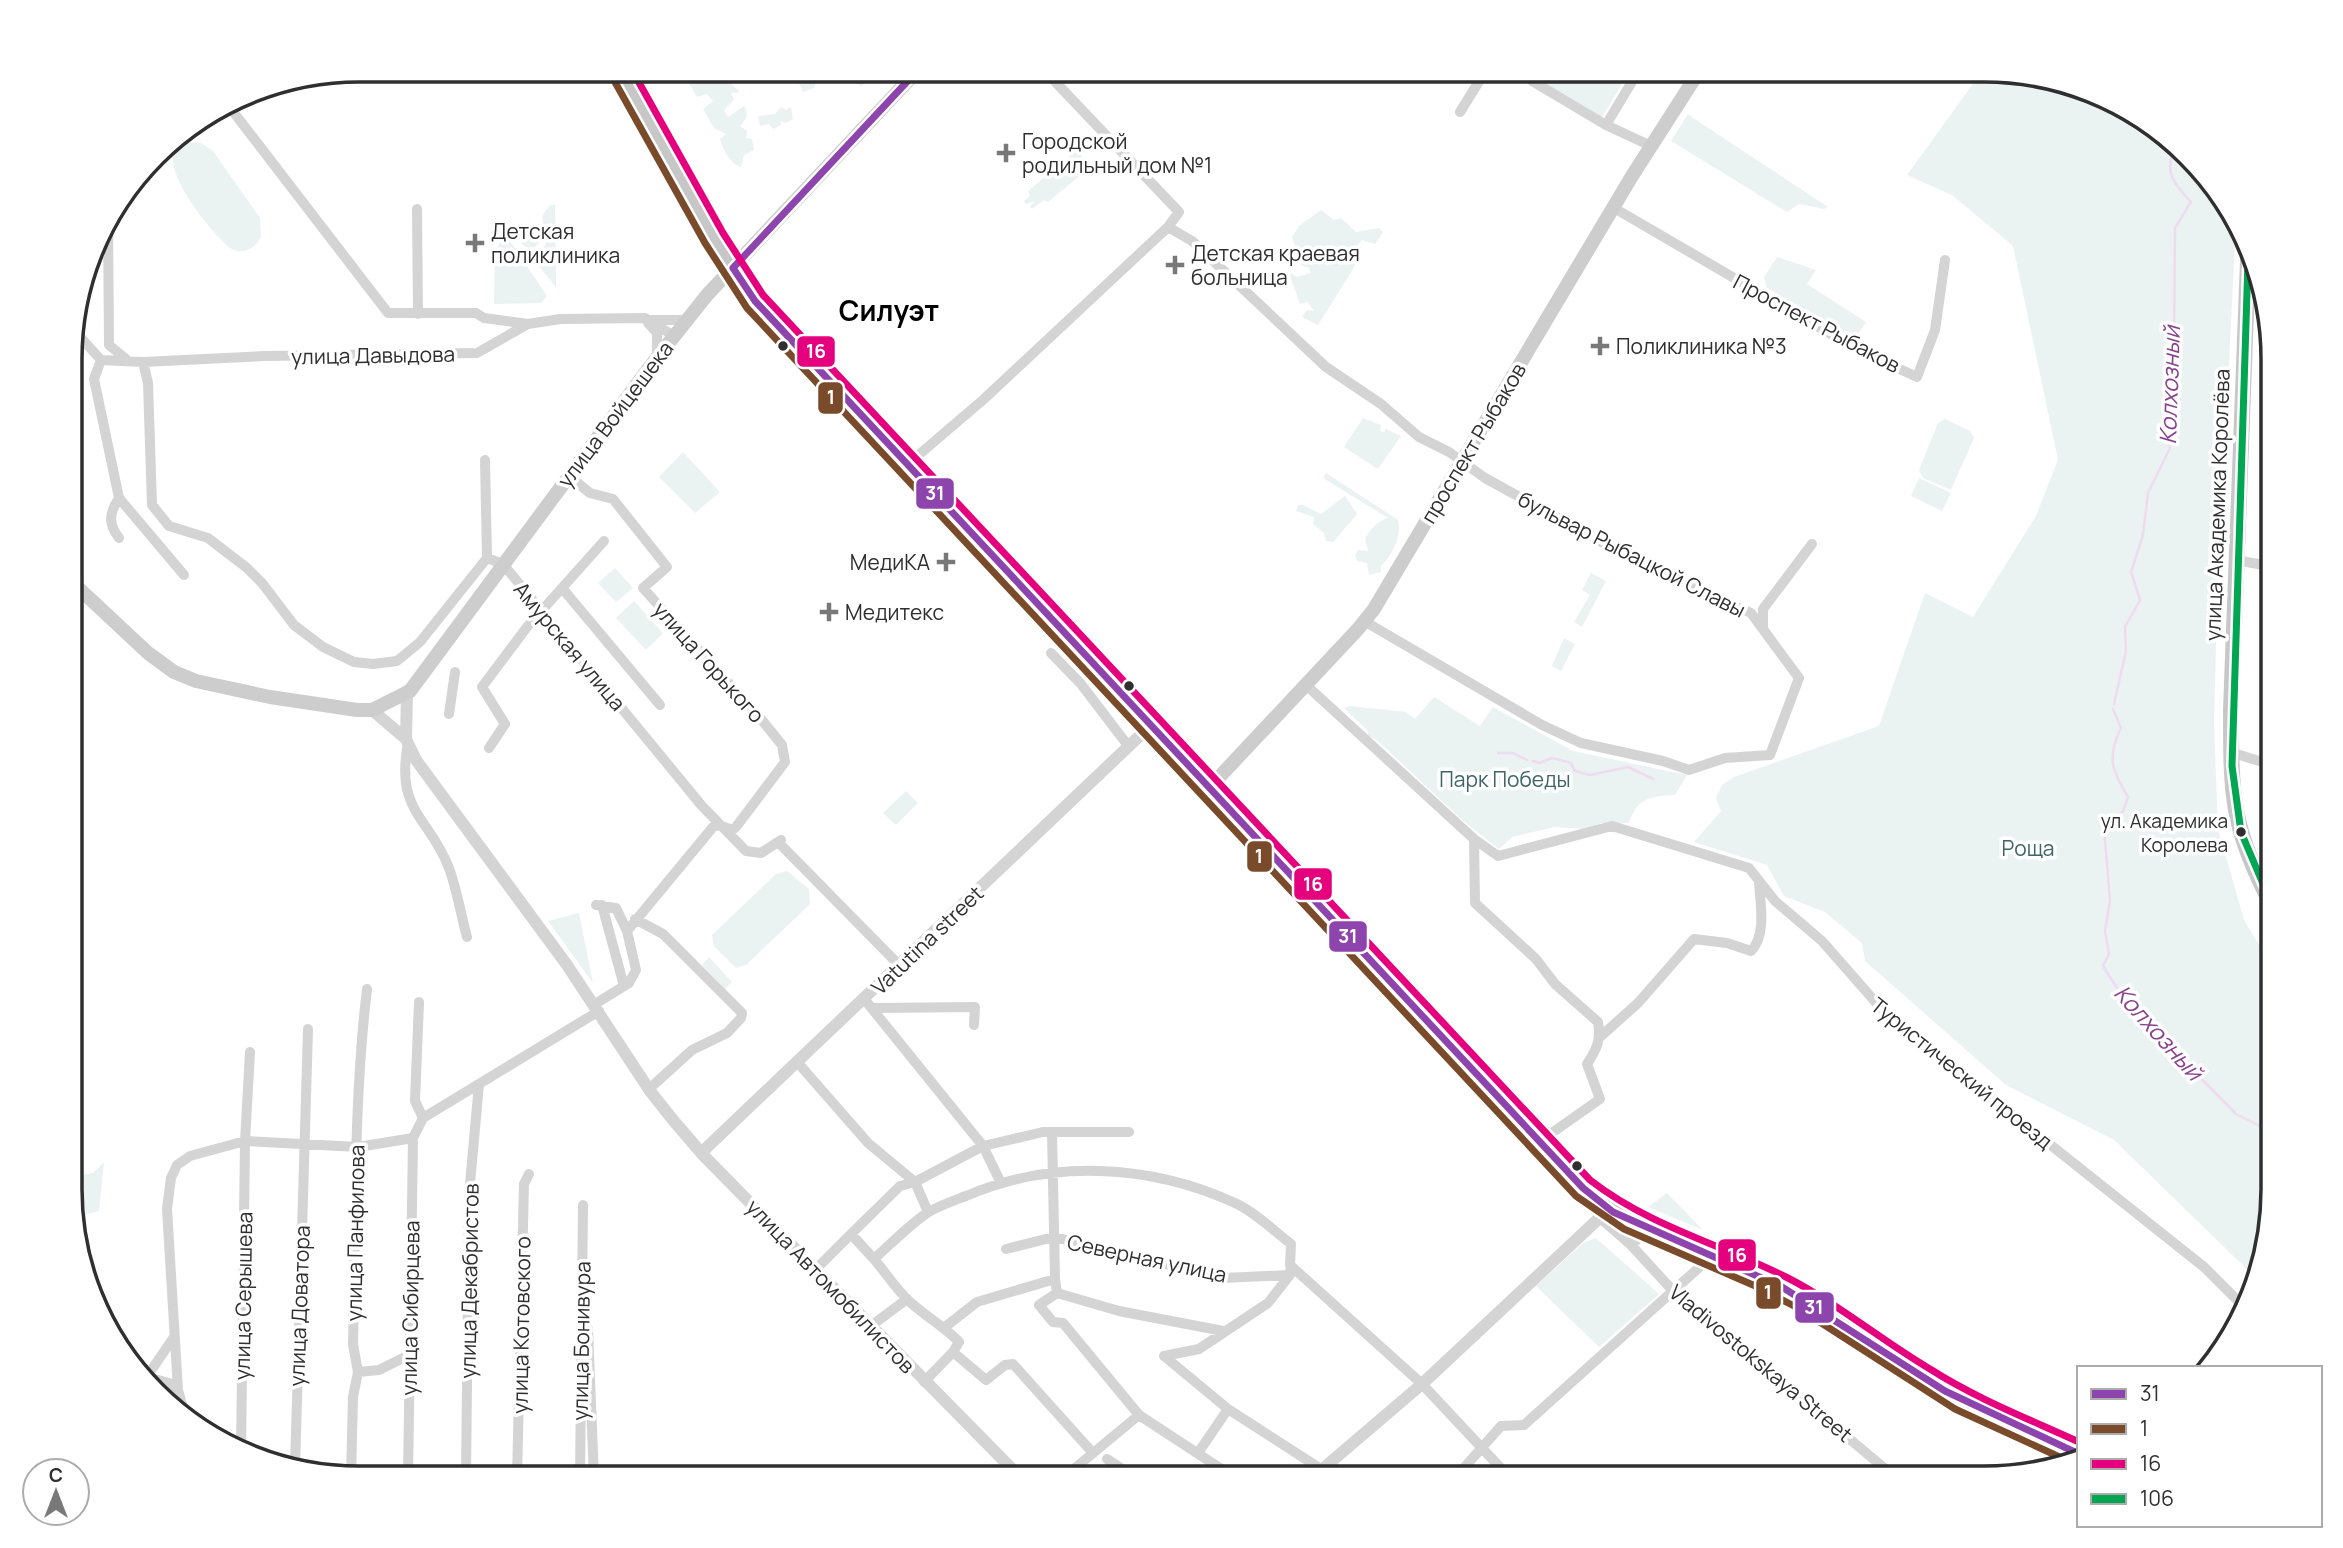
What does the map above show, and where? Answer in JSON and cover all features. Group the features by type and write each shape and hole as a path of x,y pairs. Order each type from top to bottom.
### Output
{"main road":[{"path":"627,82 733,268 755,301 1583,1188 1604,1214 1713,1255 1801,1298 1963,1401 2073,1451"},
{"name":"улица Войцешека","path":"407,691 687,320 907,82"},
{"name":"проспект Рыбаков","path":"1209,788 1364,621 1692,82"},
{"name":"улица Академика Королёва","path":"2247,275 2231,752 2238,827 2261,883"},
{"path":"82,592 136,644 183,676 270,697 330,707 372,710 407,691"}],"street":[{"path":"908,464 984,399 1168,227 1179,212 1055,82"},
{"path":"1460,112 1479,82"},
{"path":"1534,82 1606,125 1651,146"},
{"path":"1606,125 1632,82"},
{"path":"234,112 388,313 476,313 484,318 528,324"},
{"name":"Проспект Рыбаков","path":"1614,208 1856,349 1917,377 1935,330 1945,260"},
{"path":"417,209 418,314"},
{"name":"бульвар Рыбацкой Славы","path":"1168,227 1192,241 1337,376 1384,406 1419,437 1485,478 1651,568 1751,613 1799,678 1770,755 1725,758 1689,770 1663,761 1581,743 1542,725 1364,621"},
{"path":"108,243 109,345 128,360"},
{"path":"639,318 657,333 657,358"},
{"name":"улица Давыдова","path":"101,360 143,362 265,356 477,353 528,324 560,319 639,318 650,320 674,336"},
{"path":"650,320 687,320"},
{"path":"83,340 101,360 93,379 119,498 184,575"},
{"path":"143,362 148,383 152,505 169,526 199,534 262,583 294,625 304,633 323,647 354,662 373,664 397,661 420,642 487,558 485,460"},
{"name":"улица Горького","path":"569,476 590,493 613,499 667,567 643,588 782,745 785,762 736,827 732,830 721,825 709,831 627,931"},
{"path":"119,498 111,509 110,527 119,538"},
{"path":"489,748 505,724 482,687 541,611 604,541"},
{"path":"1763,627 1763,609 1812,544"},
{"path":"487,558 503,564"},
{"path":"2236,560 2261,565"},
{"name":"Амурская улица","path":"503,564 721,825"},
{"path":"562,588 660,705"},
{"path":"1051,653 1081,684 1129,747"},
{"path":"449,714 455,672"},
{"path":"1306,685 1474,839 1475,903 1536,959 1555,984 1598,1021 1600,1037 1597,1049 1587,1064 1600,1099 1539,1142"},
{"name":"улица Автомобилистов","path":"407,691 407,741"},
{"name":"улица Автомобилистов","path":"372,710 407,741 423,772 483,847 597,1008 649,1089 701,1153 1009,1466"},
{"name":"Vatutina street","path":"701,1153 798,1063 869,1004 900,966 1151,725"},
{"path":"407,741 405,786 411,806 449,868 467,937"},
{"path":"2231,752 2261,762"},
{"path":"721,825 751,854 761,853 779,841 900,966"},
{"name":"Туристический проезд","path":"1474,839 1498,856 1612,826 1749,868 1774,901 1822,941 1886,1014 2204,1267 2237,1300"},
{"path":"1600,1037 1638,1003 1694,939 1727,943 1751,951 1757,945 1760,930 1759,881"},
{"path":"180,1400 177,1390 167,1209 171,1178 177,1165 190,1156 245,1141 358,1147 413,1138 423,1118 597,1008 624,986 636,972 627,931 615,908 599,905 624,986"},
{"path":"635,919 663,934 742,1013 741,1018 727,1032 692,1050 649,1089"},
{"name":"улица Панфилова","path":"351,1466 353,1396 358,1372 353,1344 359,1051 367,989"},
{"path":"419,1002 415,1101 423,1118"},
{"path":"869,1004 975,1007 974,1025"},
{"path":"869,1004 983,1146 1000,1181"},
{"name":"улица Доватора","path":"295,1458 308,1029"},
{"name":"улица Серышева","path":"242,1440 245,1141 250,1052"},
{"path":"798,1063 868,1143 915,1182 928,1212"},
{"name":"улица Декабристов","path":"466,1466 469,1195 479,1084"},
{"path":"1052,1132 1057,1293"},
{"path":"815,1270 900,1186 915,1182 983,1146 1052,1132 1129,1132"},
{"name":"улица Сибирцева","path":"408,1466 413,1138"},
{"path":"874,1259 928,1212 1000,1181 1053,1171 1130,1172 1237,1204 1291,1244 1290,1270 1268,1303 1199,1349 1164,1356 1228,1409 1306,1466"},
{"name":"улица Котовского","path":"517,1466 523,1205 524,1184 529,1174"},
{"name":"улица Бонивура","path":"580,1466 583,1205"},
{"path":"1326,1466 1422,1384 1604,1214"},
{"name":"Vladivostokskaya Street","path":"1604,1214 1675,1293 1881,1466"},
{"path":"1632,1245 1649,1229"},
{"path":"851,1234 907,1299 936,1324 945,1327 959,1342 924,1382"},
{"name":"Северная улица","path":"1006,1249 1055,1237 1223,1278 1290,1270"},
{"path":"1465,1466 1501,1426 1524,1425 1675,1293 1713,1255"},
{"path":"1290,1270 1422,1384 1499,1466"},
{"path":"945,1327 977,1302 1055,1279"},
{"path":"1217,1466 1139,1415 1063,1323 1053,1322 1039,1305 1057,1293 1119,1311 1223,1331"},
{"path":"870,1326 907,1299"},
{"path":"582,1305 587,1317 593,1466"},
{"path":"152,1372 174,1337"},
{"path":"953,1352 986,1380 1005,1365 1013,1364 1092,1452"},
{"path":"358,1372 379,1370 409,1355"},
{"path":"159,1380 169,1383 177,1390"},
{"path":"1198,1453 1228,1409"},
{"path":"1076,1466 1139,1415"},
{"path":"1107,1459 1118,1466"}],"green space":[{"path":"688,82 729,82 740,92 731,93 734,100 724,110 728,117 744,106 747,112 740,126 747,131 746,138 752,139 754,150 744,155 741,167 730,159 723,147 720,139 726,134 714,128 703,109 713,101 707,94 697,97"},
{"path":"798,82 816,82 814,88 803,92"},
{"path":"1538,82 1623,82 1601,119"},
{"name":"Роща","path":"1974,82 2038,88 2090,103 2122,119 2152,139 2180,163 2204,191 2235,243 2214,722 2218,829 2244,920 2261,948 2261,1189 2258,1225 2248,1270 2114,1140 2006,1085 1865,961 1862,943 1825,912 1784,896 1767,865 1694,842 1721,811 1716,798 1722,785 1734,777 1879,726 1925,593 1973,617 2036,516 2058,460 2013,246 1952,195 1907,175"},
{"path":"781,107 786,110 791,107 793,119 786,123 780,121 781,125 773,129 769,124 760,126 758,116 775,114"},
{"path":"1688,114 1828,207 1824,209 1799,204 1787,212 1671,141"},
{"path":"201,143 213,151 260,218 261,237 250,249 238,251 225,243 197,211 184,191 175,171 173,155 184,145"},
{"path":"1077,150 1087,163 1082,169 1083,173 1048,202 1044,200 1032,209 1030,206 1035,201 1026,204 1024,201 1030,196 1028,191"},
{"path":"550,205 555,205 556,287 537,264 547,240 542,216"},
{"path":"1321,210 1334,220 1341,218 1356,232 1379,228 1383,232 1375,244 1362,240 1358,245 1361,249 1353,269 1318,325 1302,317 1307,310 1314,311 1308,302 1300,304 1290,276 1291,273 1297,277 1311,273 1308,267 1301,266 1301,261 1305,258 1311,265 1320,258 1312,248 1298,254 1292,237 1299,226"},
{"path":"530,228 537,231 540,238 537,245 530,248 523,245 520,238 523,231"},
{"path":"503,235 508,238 547,296 541,303 494,304 495,253"},
{"path":"1777,257 1816,270 1807,284 1866,322 1855,338 1767,288 1764,277"},
{"path":"1363,418 1381,425 1380,431 1384,432 1386,429 1401,436 1378,469 1344,447"},
{"path":"1945,419 1970,431 1974,438 1951,490 1923,478 1919,470 1938,423"},
{"path":"683,452 720,492 695,513 659,477"},
{"path":"1326,473 1398,520 1396,544 1381,566 1381,572 1369,575 1367,563 1357,561 1355,555 1358,550 1368,551 1365,539 1367,535 1378,523 1388,518 1323,478"},
{"path":"1919,478 1951,493 1942,511 1911,496"},
{"path":"1345,496 1357,514 1333,542 1326,541 1324,533 1313,524 1314,517 1296,511 1298,505 1303,505 1321,514"},
{"path":"615,568 633,588 616,602 598,583"},
{"path":"1591,573 1606,581 1582,627 1574,622 1590,595 1582,590"},
{"path":"634,601 663,633 646,650 616,618"},
{"path":"1564,638 1575,644 1561,671 1552,666"},
{"name":"Парк Победы","path":"1434,697 1480,726 1493,707 1573,751 1687,775 1675,795 1659,796 1641,803 1629,823 1601,823 1586,829 1555,827 1512,837 1499,849 1460,818 1377,740 1368,736 1368,731 1344,708 1350,706 1406,712 1415,719"},
{"path":"906,791 918,803 896,825 883,813"},
{"path":"787,871 809,889 810,904 746,965 736,968 714,946 712,935 776,874"},
{"path":"579,913 593,983 548,921"},
{"path":"709,957 732,982 725,989 702,965"},
{"path":"104,1162 99,1211 84,1215 82,1175 93,1173"},
{"path":"1667,1193 1703,1230 1648,1207"},
{"path":"1596,1238 1659,1294 1599,1347 1536,1286 1583,1243"}],"waterway":[{"name":"Колхозный","path":"2114,704 2126,651 2125,627 2140,600 2131,572 2143,535 2148,493 2170,448 2164,422 2172,403 2170,365 2174,337 2175,228 2191,202 2173,179 2170,166 2172,156"},
{"name":"Колхозный","path":"2113,709 2121,728 2114,747 2113,763 2128,797 2123,811 2104,828 2110,901 2105,931 2109,954 2103,966 2126,1002 2236,1114 2261,1126"},
{"path":"1498,753 1513,753 1527,760"},
{"path":"1533,761 1540,763 1552,758 1571,763 1575,771 1590,775 1628,767 1653,779"}],"transit line":[{"name":"1","path":"615,82 705,243 747,308 1576,1196 1624,1229 1753,1285 1798,1308 1955,1409 2057,1456"},
{"name":"16","path":"639,82 723,233 763,295 1590,1180 1636,1210 1805,1287 1912,1358 1966,1390 2077,1441"},
{"name":"31","path":"733,268 907,82"},
{"name":"31","path":"733,268 755,301 1583,1188 1613,1212 1782,1287 1945,1391 2073,1451"},
{"name":"106","path":"2248,275 2232,766 2241,832 2261,879"}],"place":[{"name":"Городской родильный дом №1","path":"1006,153"},
{"name":"Детская поликлиника","path":"475,243"},
{"name":"Детская краевая больница","path":"1175,265"},
{"name":"Поликлиника №3","path":"1600,346"},
{"name":"МедиКА","path":"946,562"},
{"name":"Медитекс","path":"829,612"},
{"name":"ул. Академика Королева","path":"2241,832"}],"district":[{"name":"Силуэт","path":"889,310"}]}
